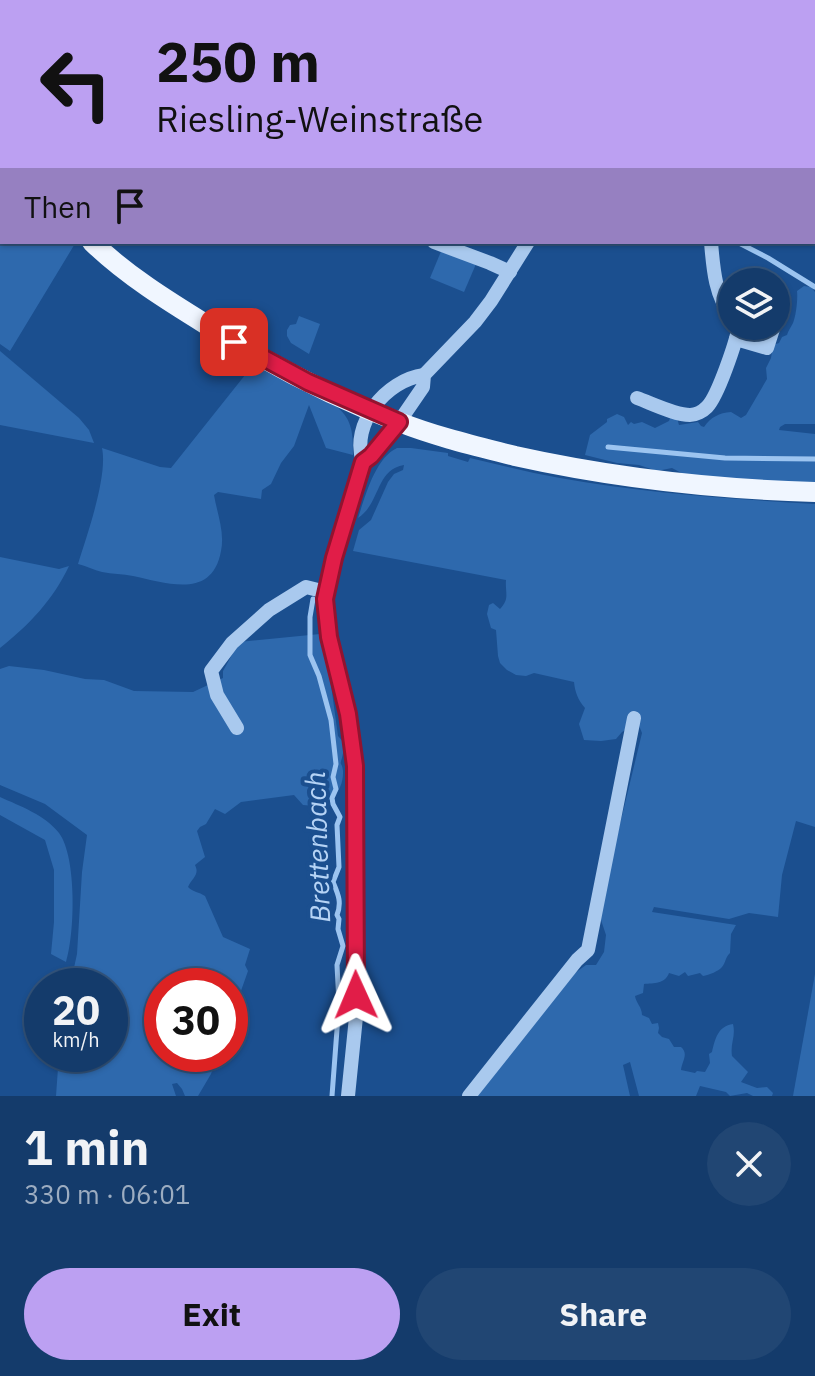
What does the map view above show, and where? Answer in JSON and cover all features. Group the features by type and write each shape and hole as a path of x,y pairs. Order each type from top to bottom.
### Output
{"main road":[{"path":"99,244 139,281 234,342 298,377 399,422 468,444 578,470 745,490 815,492"}],"street":[{"path":"439,244 510,272"},
{"path":"363,462 399,422 423,387 424,375 475,322 527,244"},
{"path":"711,244 718,288"},
{"path":"637,398 681,413 692,415 700,412 712,401 734,340"},
{"path":"752,340 767,348 770,340"},
{"path":"348,1096 356,1017 355,766 348,714 329,637 325,599 363,462 359,447 362,425 386,393 412,376 424,375"},
{"path":"237,728 217,695 211,671 232,643 269,610 306,587 326,592"},
{"path":"469,1096 588,950 634,718"}],"shaded area":[{"path":"0,244 75,244 10,351 0,344"},
{"path":"442,249 476,264 464,292 430,278"},
{"path":"804,286 811,287 815,292 815,424 785,424 779,430 815,434 815,485 689,477 672,468 657,471 585,455 590,435 617,414 624,417 628,425 642,422 655,428 670,418 677,418 679,425 698,422 704,427 712,418 723,413 731,412 741,418 746,415 767,379 766,368 773,345 780,340 790,340 797,291"},
{"path":"299,316 320,324 309,354 291,343 287,336 290,325 296,324"},
{"path":"0,351 79,418 89,430 94,443 0,425"},
{"path":"253,365 337,407 349,423 353,455 326,448 309,405 294,446 271,484 262,490 261,499 218,492 214,495 222,544 216,566 208,577 198,582 173,584 102,572 78,564 99,489 102,448 171,468"},
{"path":"397,448 448,453 448,456 468,462 470,458 549,476 623,488 815,504 815,827 796,821 782,875 778,917 749,913 729,919 654,907 652,912 736,925 731,934 730,953 719,970 703,976 700,973 688,976 685,972 679,976 669,973 662,981 644,984 643,993 635,996 642,1015 649,1018 652,1024 658,1023 658,1033 669,1039 674,1047 683,1050 685,1055 681,1070 705,1072 718,1034 724,1027 733,1024 732,1056 748,1072 741,1082 757,1088 767,1087 772,1096 747,1093 730,1096 726,1092 700,1086 696,1096 639,1096 630,1062 623,1065 630,1096 475,1096 575,973 586,965 596,965 604,952 606,935 600,917 642,733 638,723 616,739 584,740 579,724 585,708 577,696 574,682 534,673 516,675 500,663 496,630 491,628 487,614 489,605 493,603 500,609 505,602 506,580 353,551 359,530 371,520 388,482 394,474 403,470 404,465 388,473 371,504 358,518 377,469"},
{"path":"0,557 59,569 69,566 56,590 39,611 0,648"},
{"path":"320,634 338,736 345,744 340,787 331,798 318,804 303,805 294,795 241,802 225,814 215,809 206,824 197,831 205,857 195,865 196,874 188,887 205,896 223,937 250,949 246,968 144,968 144,1072 212,1072 198,1096 185,1096 177,1083 172,1084 176,1096 56,1096 58,1072 128,1072 128,968 74,968 87,835 45,804 0,785 0,669 9,666 44,670 104,680 134,691 193,692 223,678 223,671 239,642"},
{"path":"0,797 47,821 65,844 73,896 66,962 51,954 54,870 45,840 0,815"},
{"path":"815,974 815,1096 793,1096"}],"waterway":[{"path":"741,244 815,287"},
{"name":"Brettenbach","path":"608,447 725,458 815,459"},
{"name":"Brettenbach","path":"313,599 310,655 331,720 336,764 333,777 336,789 332,798 340,817 337,825 339,867 333,882 339,898 338,929 343,946 337,965 339,1003 332,1096"}],"route":[{"path":"234,342 308,382 399,422 363,462 325,599 329,637 348,714 355,766 356,995"}]}
